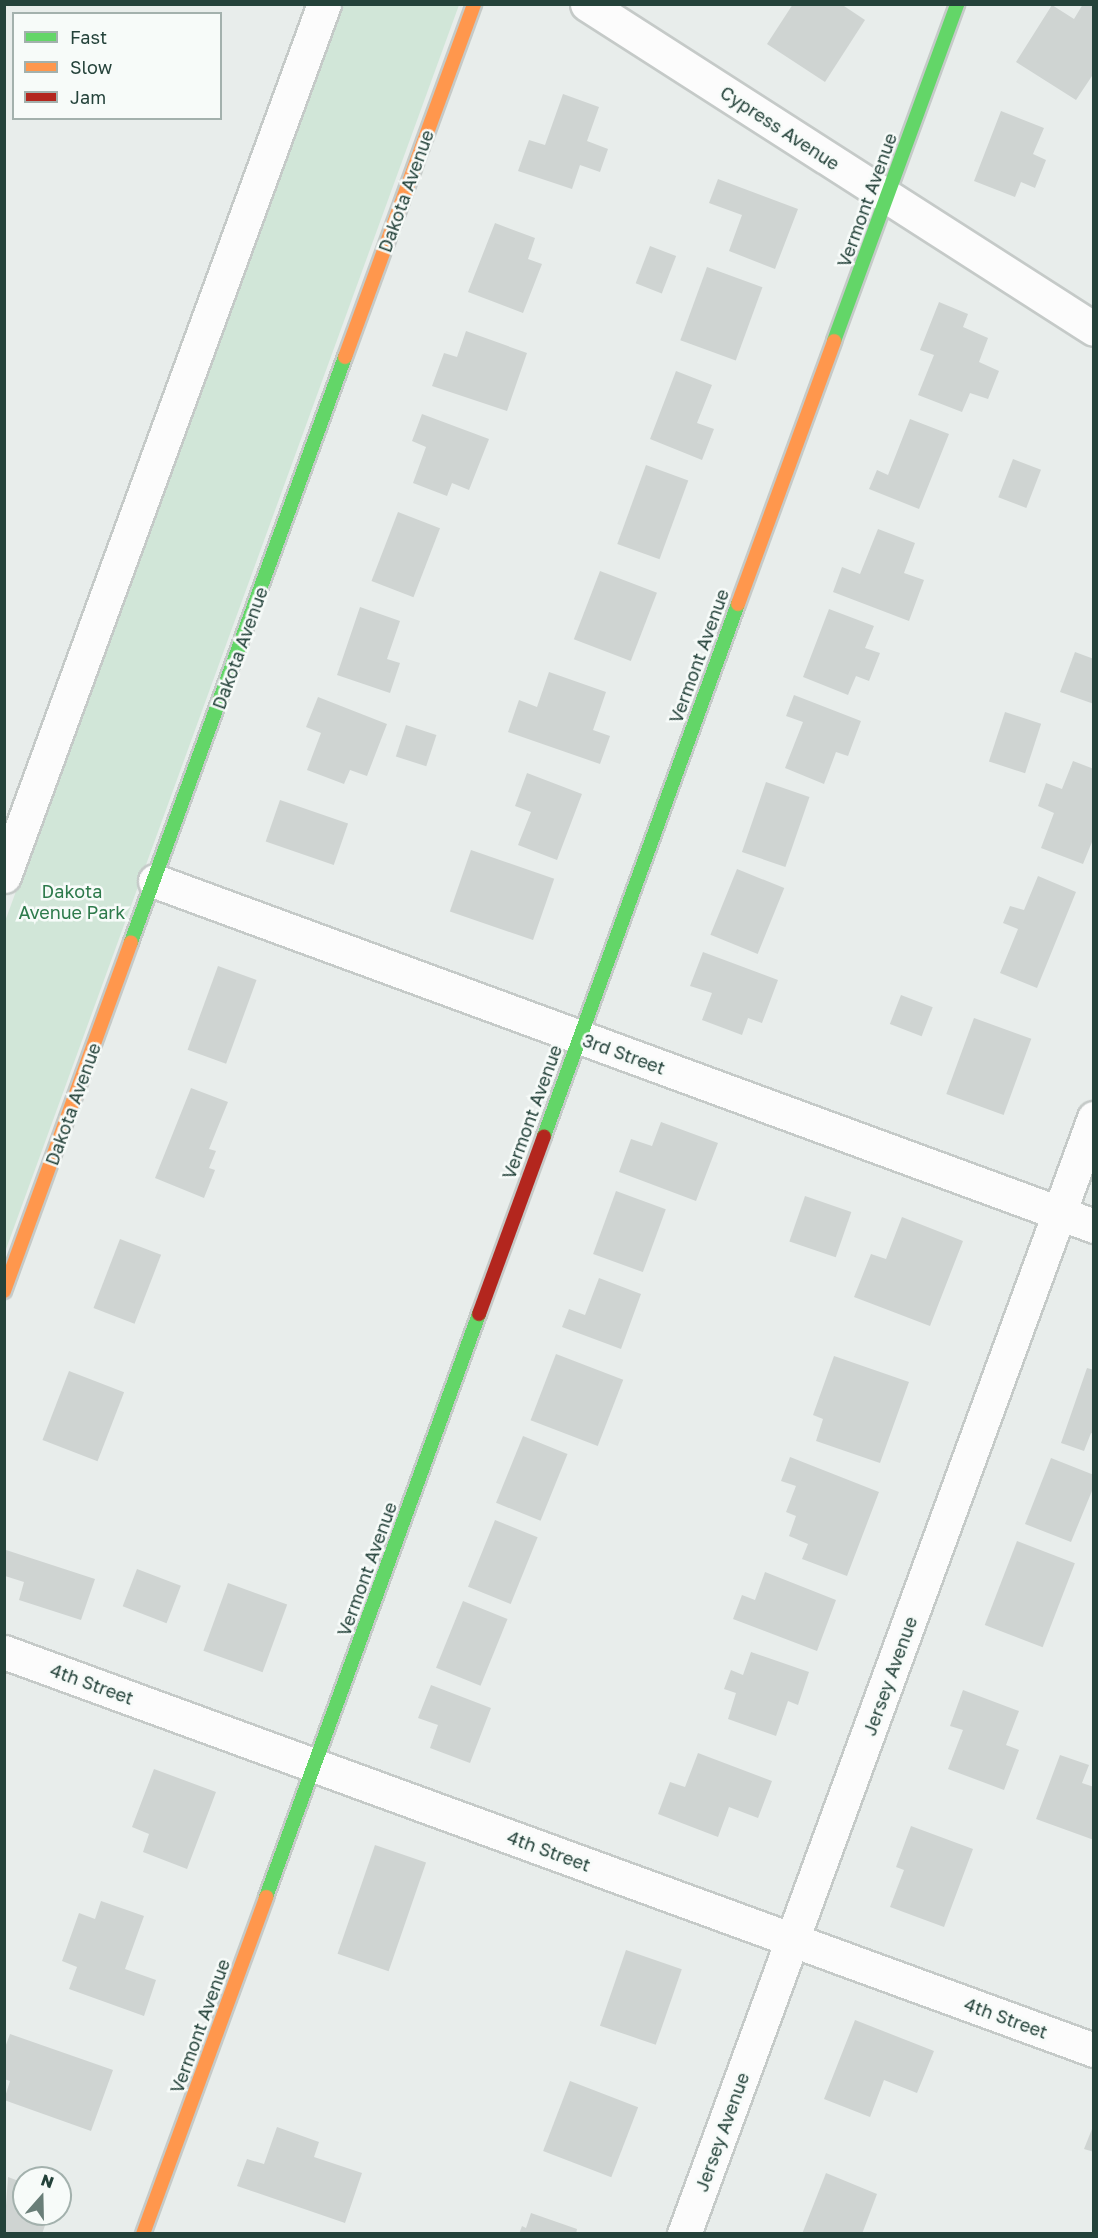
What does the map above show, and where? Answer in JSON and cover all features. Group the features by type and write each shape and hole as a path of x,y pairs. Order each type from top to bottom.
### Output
{"street":[{"path":"4,876 13,827 324,4"},
{"name":"Dakota Avenue","path":"4,1291 474,4"},
{"name":"Cypress Avenue","path":"587,4 1094,329"},
{"name":"Vermont Avenue","path":"143,2234 957,4"},
{"name":"3rd Street","path":"155,880 1094,1226"},
{"name":"Jersey Avenue","path":"684,2234 1094,1118"},
{"name":"4th Street","path":"4,1652 1094,2049"}],"green space":[{"name":"Dakota Avenue Park","path":"341,5 459,5 5,1252 4,924"}],"building":[{"path":"793,4 841,4 865,20 825,82 767,44"},
{"path":"1083,4 1094,4 1094,73 1076,100 1016,62 1052,5 1074,19"},
{"path":"563,94 599,107 587,141 608,149 600,172 580,165 572,189 518,171 529,140 545,145"},
{"path":"1001,111 1044,128 1033,154 1046,160 1035,188 1021,182 1015,197 974,181"},
{"path":"718,179 798,209 775,269 729,251 742,215 709,203"},
{"path":"495,223 535,238 528,259 542,264 523,313 468,292"},
{"path":"650,246 676,256 662,293 636,283"},
{"path":"707,267 762,287 736,360 680,340"},
{"path":"939,302 968,314 963,327 988,338 979,362 999,371 988,399 970,393 962,412 918,395 934,355 920,350"},
{"path":"466,331 527,353 507,411 432,386 444,353 457,357"},
{"path":"676,371 712,385 697,423 714,429 702,460 650,439"},
{"path":"422,414 489,439 469,490 452,483 447,496 413,483 426,447 412,441"},
{"path":"910,419 949,434 919,509 869,489 877,470 888,475"},
{"path":"1013,459 1041,470 1026,508 998,497"},
{"path":"646,465 688,480 660,559 617,544"},
{"path":"398,512 440,528 413,597 371,581"},
{"path":"878,529 915,543 904,573 924,580 909,621 833,592 842,567 860,574"},
{"path":"600,571 657,593 631,661 574,639"},
{"path":"360,607 400,621 387,659 400,663 390,693 337,675"},
{"path":"829,609 874,626 865,648 880,653 869,681 856,676 848,695 803,677"},
{"path":"1075,652 1094,659 1094,704 1060,692"},
{"path":"549,672 606,692 593,730 610,736 600,764 508,732 519,700 537,707"},
{"path":"794,695 861,721 848,756 836,752 824,784 785,768 803,722 786,716"},
{"path":"318,697 387,724 367,776 350,770 344,784 307,770 321,733 306,727"},
{"path":"1005,712 1041,724 1025,773 989,761"},
{"path":"406,725 436,735 426,766 396,756"},
{"path":"1073,761 1094,769 1094,837 1083,864 1041,848 1054,813 1038,806 1046,783 1062,789"},
{"path":"527,773 582,794 557,860 518,845 531,812 515,806"},
{"path":"766,782 809,797 785,867 742,852"},
{"path":"280,800 348,823 334,865 266,842"},
{"path":"471,850 554,879 533,940 450,911"},
{"path":"737,869 784,888 758,954 710,935"},
{"path":"1038,876 1076,892 1037,988 1000,973 1018,929 1003,923 1010,906 1024,910"},
{"path":"703,952 778,980 762,1023 748,1018 742,1035 702,1020 712,993 690,986"},
{"path":"218,966 257,980 226,1064 188,1050"},
{"path":"901,995 933,1007 922,1036 890,1024"},
{"path":"974,1018 1031,1039 1004,1115 946,1094"},
{"path":"191,1088 228,1102 209,1149 216,1151 209,1168 215,1170 204,1198 155,1178"},
{"path":"661,1122 718,1143 696,1201 619,1172 631,1139 652,1146"},
{"path":"616,1191 666,1209 643,1272 593,1254"},
{"path":"805,1196 851,1212 836,1257 789,1241"},
{"path":"902,1217 963,1241 930,1326 854,1297 871,1254 886,1259"},
{"path":"120,1239 161,1255 135,1324 93,1308"},
{"path":"599,1278 641,1294 621,1349 562,1327 569,1309 585,1315"},
{"path":"556,1354 623,1380 598,1446 531,1420"},
{"path":"834,1356 909,1382 880,1463 816,1441 823,1419 813,1415"},
{"path":"1087,1368 1094,1370 1094,1434 1091,1433 1084,1451 1061,1443"},
{"path":"69,1371 124,1392 98,1461 42,1440"},
{"path":"523,1436 568,1454 541,1521 496,1503"},
{"path":"790,1457 879,1492 847,1576 802,1559 808,1544 789,1536 796,1516 786,1512 796,1486 781,1481"},
{"path":"1051,1458 1094,1475 1094,1486 1071,1542 1025,1524"},
{"path":"495,1520 538,1537 511,1604 468,1587"},
{"path":"1017,1541 1075,1563 1043,1647 985,1625"},
{"path":"6,1550 95,1579 81,1620 19,1600 24,1582 5,1576"},
{"path":"137,1569 181,1586 167,1623 123,1606"},
{"path":"765,1572 836,1600 817,1651 733,1619 742,1595 755,1600"},
{"path":"228,1583 287,1605 263,1672 203,1651"},
{"path":"463,1601 508,1619 481,1686 436,1668"},
{"path":"751,1652 809,1672 798,1705 788,1701 776,1736 728,1719 736,1693 724,1689 731,1670 743,1675"},
{"path":"431,1685 491,1708 470,1763 430,1748 438,1725 418,1718"},
{"path":"963,1690 1019,1711 1006,1745 1019,1750 1004,1790 948,1769 963,1730 950,1726"},
{"path":"698,1753 772,1781 758,1818 729,1807 718,1837 658,1814 670,1782 685,1787"},
{"path":"1060,1755 1089,1765 1082,1783 1094,1787 1094,1840 1036,1819"},
{"path":"154,1769 216,1792 187,1869 143,1852 149,1834 132,1827"},
{"path":"911,1826 973,1849 944,1927 890,1907 904,1870 896,1867"},
{"path":"375,1845 426,1863 389,1971 338,1954"},
{"path":"101,1901 144,1916 125,1969 156,1980 144,2016 69,1989 77,1967 62,1961 79,1913 95,1919"},
{"path":"626,1950 682,1969 656,2045 600,2026"},
{"path":"855,2020 934,2051 917,2093 884,2080 870,2117 824,2099"},
{"path":"10,2034 113,2070 91,2131 4,2100 10,2081 4,2079 4,2050"},
{"path":"570,2081 638,2107 611,2177 543,2151"},
{"path":"1094,2124 1094,2152 1084,2149"},
{"path":"277,2127 319,2142 314,2157 362,2173 345,2223 237,2186 247,2159 264,2164"},
{"path":"826,2173 877,2194 862,2234 802,2234"},
{"path":"8,2177 12,2178 12,2226 45,2226 42,2234 4,2234"},
{"path":"531,2213 577,2229 576,2234 519,2234 522,2226 526,2228"}],"traffic: fast":[{"path":"834,341 957,4"},
{"path":"131,942 345,357"},
{"path":"544,1136 738,604"},
{"path":"266,1897 479,1314"}],"traffic: slow":[{"path":"345,357 474,4"},
{"path":"738,604 834,341"},
{"path":"4,1291 131,942"},
{"path":"143,2234 266,1897"}],"traffic: jam":[{"path":"479,1314 544,1136"}]}
